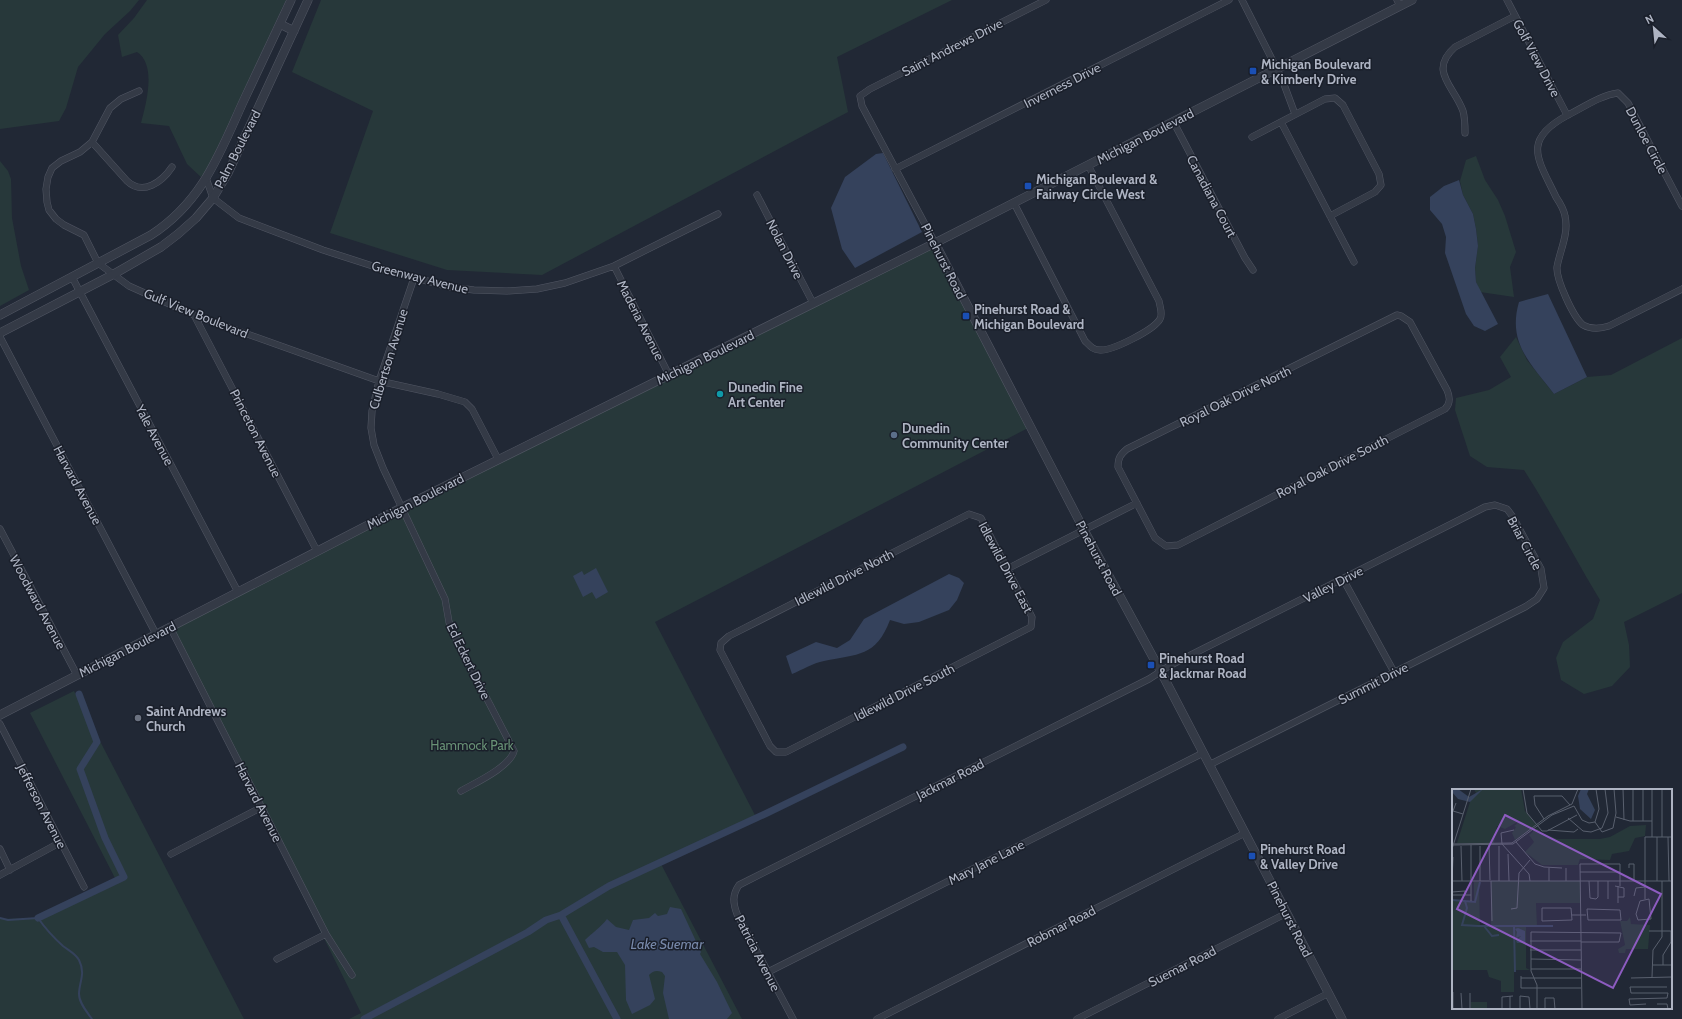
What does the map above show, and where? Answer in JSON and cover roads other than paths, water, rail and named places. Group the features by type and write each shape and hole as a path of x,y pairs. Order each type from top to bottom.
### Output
{"street":[{"name":"Palm Boulevard","path":"0,315 72,278 166,225 183,210 206,178 224,144 290,0"},
{"name":"Palm Boulevard","path":"0,333 150,254 178,234 196,218 213,198 228,173 308,0"},
{"name":"Saint Andrews Drive","path":"860,96 870,89 1046,0"},
{"name":"Inverness Drive","path":"895,169 1229,0"},
{"path":"1242,0 1277,68 1295,114"},
{"name":"Michigan Boulevard","path":"0,715 401,508 935,243 1277,68 1399,3 1412,0"},
{"name":"Golf View Drive","path":"1507,0 1567,115"},
{"path":"1465,133 1462,110 1445,79 1443,70 1444,61 1448,53 1455,46 1515,16"},
{"path":"280,24 294,31"},
{"name":"Gulf View Boulevard","path":"139,91 121,100 110,108 92,142 80,152 61,160 52,168 46,189 49,210 64,225 84,235 98,263 129,286 194,315 379,381 438,394 464,402 472,409 498,459"},
{"name":"Dunloe Circle","path":"1682,206 1624,97 1618,93 1610,94 1567,115 1542,133 1537,154 1540,164 1565,215 1566,232 1557,268 1560,284 1577,318 1583,324 1591,328 1600,329 1682,290"},
{"name":"Pinehurst Road","path":"860,96 862,106 1084,530 1161,672 1342,1019"},
{"path":"1252,138 1325,99 1335,98 1343,105 1379,174 1381,185 1375,192 1330,216"},
{"name":"Canadiana Court","path":"1173,121 1245,258 1253,270"},
{"path":"1281,122 1354,262"},
{"path":"92,142 126,181 138,187 148,187 156,184 166,176 172,167"},
{"path":"1014,203 1085,341 1091,348 1100,350 1116,347 1155,325 1160,319 1161,313 1159,301 1088,165"},
{"path":"206,178 213,198"},
{"name":"Nolan Drive","path":"757,196 813,303"},
{"name":"Greenway Avenue","path":"213,198 239,218 323,250 414,278 450,287 474,290 507,291 537,289 565,283 614,266 718,214"},
{"name":"Maderia Avenue","path":"614,266 669,374"},
{"name":"Yale Avenue","path":"72,278 238,592"},
{"name":"Culbertson Avenue","path":"401,508 376,451 371,428 372,411 379,381 414,278"},
{"name":"Princeton Avenue","path":"194,315 317,551"},
{"name":"Royal Oak Drive North","path":"1137,503 1118,467 1120,455 1127,449 1397,315"},
{"name":"Royal Oak Drive South","path":"1137,503 1155,538 1166,546 1172,546 1445,409 1450,399 1447,390 1410,322 1397,315"},
{"name":"Harvard Avenue","path":"0,337 156,634"},
{"path":"1008,569 1137,503"},
{"name":"Valley Drive","path":"1161,672 1176,662 1343,580 1485,507 1495,505 1507,509"},
{"name":"Ed Eckert Drive","path":"401,508 445,599 449,622 458,643 514,751 513,757 504,766 461,791"},
{"name":"Briar Circle","path":"1507,509 1513,517 1541,569 1544,588 1537,599"},
{"name":"Idlewild Drive East","path":"969,514 981,518 1032,617 1031,628"},
{"name":"Idlewild Drive North","path":"776,752 770,746 720,650 721,643 729,636 969,514"},
{"name":"Woodward Avenue","path":"0,530 77,675"},
{"path":"1343,580 1394,672"},
{"name":"Summit Drive","path":"1209,765 1525,607 1537,599"},
{"name":"Harvard Avenue","path":"170,627 326,934 352,975"},
{"name":"Idlewild Drive South","path":"776,752 786,752 1031,628"},
{"name":"Jackmar Road","path":"739,885 1161,672"},
{"name":"Jefferson Avenue","path":"0,724 84,887"},
{"name":"Mary Jane Lane","path":"768,972 1203,753"},
{"path":"171,854 262,808"},
{"name":"Robmar Road","path":"877,1019 1245,833"},
{"path":"0,875 61,842"},
{"path":"0,849 10,870"},
{"name":"Patricia Avenue","path":"739,885 735,891 734,898 736,909 792,1019"},
{"name":"Suemar Road","path":"1077,1019 1287,913"},
{"path":"277,959 326,934"},
{"path":"1278,1019 1329,993"}],"water":[{"path":"883,153 922,232 855,268 842,249 831,208 845,177 876,154"},
{"path":"1459,180 1463,195 1473,214 1476,229 1478,246 1475,268 1476,282 1498,324 1485,331 1474,326 1466,314 1445,253 1446,237 1442,224 1430,210 1430,197 1444,186"},
{"path":"1548,294 1587,377 1554,394 1537,373 1523,352 1516,329 1516,316 1519,302"},
{"path":"596,568 608,592 596,599 592,592 583,597 573,576 582,571 584,575"},
{"path":"949,574 959,578 964,583 957,600 949,610 919,622 904,624 890,620 879,641 864,652 820,662 792,674 786,656 816,642 837,648 850,640 864,619"},
{"name":"Lake Suemar","path":"670,907 681,909 701,952 700,954 717,982 732,1013 727,1019 669,1019 663,993 665,976 662,972 658,971 649,975 655,999 650,1005 632,1014 626,1000 625,965 617,952 603,952 594,947 589,948 585,940 607,919 616,927 629,930 633,920 649,918 655,913 658,916 667,914"}],"waterway":[{"path":"38,918 124,877 105,838 80,769 97,742 79,694"},
{"path":"364,1019 528,932 546,920 561,915 609,886 765,814 903,747"},
{"path":"561,915 617,1019"},
{"path":"0,918 8,920 38,918 56,940 76,956 82,970 79,990 80,1001 92,1019"}],"place":[{"name":"Michigan Boulevard & Kimberly Drive","path":"1253,71"},
{"name":"Michigan Boulevard & Fairway Circle West","path":"1028,186"},
{"name":"Pinehurst Road & Michigan Boulevard","path":"966,316"},
{"name":"Dunedin Fine Art Center","path":"720,394"},
{"name":"Dunedin Community Center","path":"894,435"},
{"name":"Pinehurst Road & Jackmar Road","path":"1151,665"},
{"name":"Saint Andrews Church","path":"138,718"},
{"name":"Pinehurst Road & Valley Drive","path":"1252,856"}],"park label":[{"name":"Hammock Park","path":"472,745"}]}
